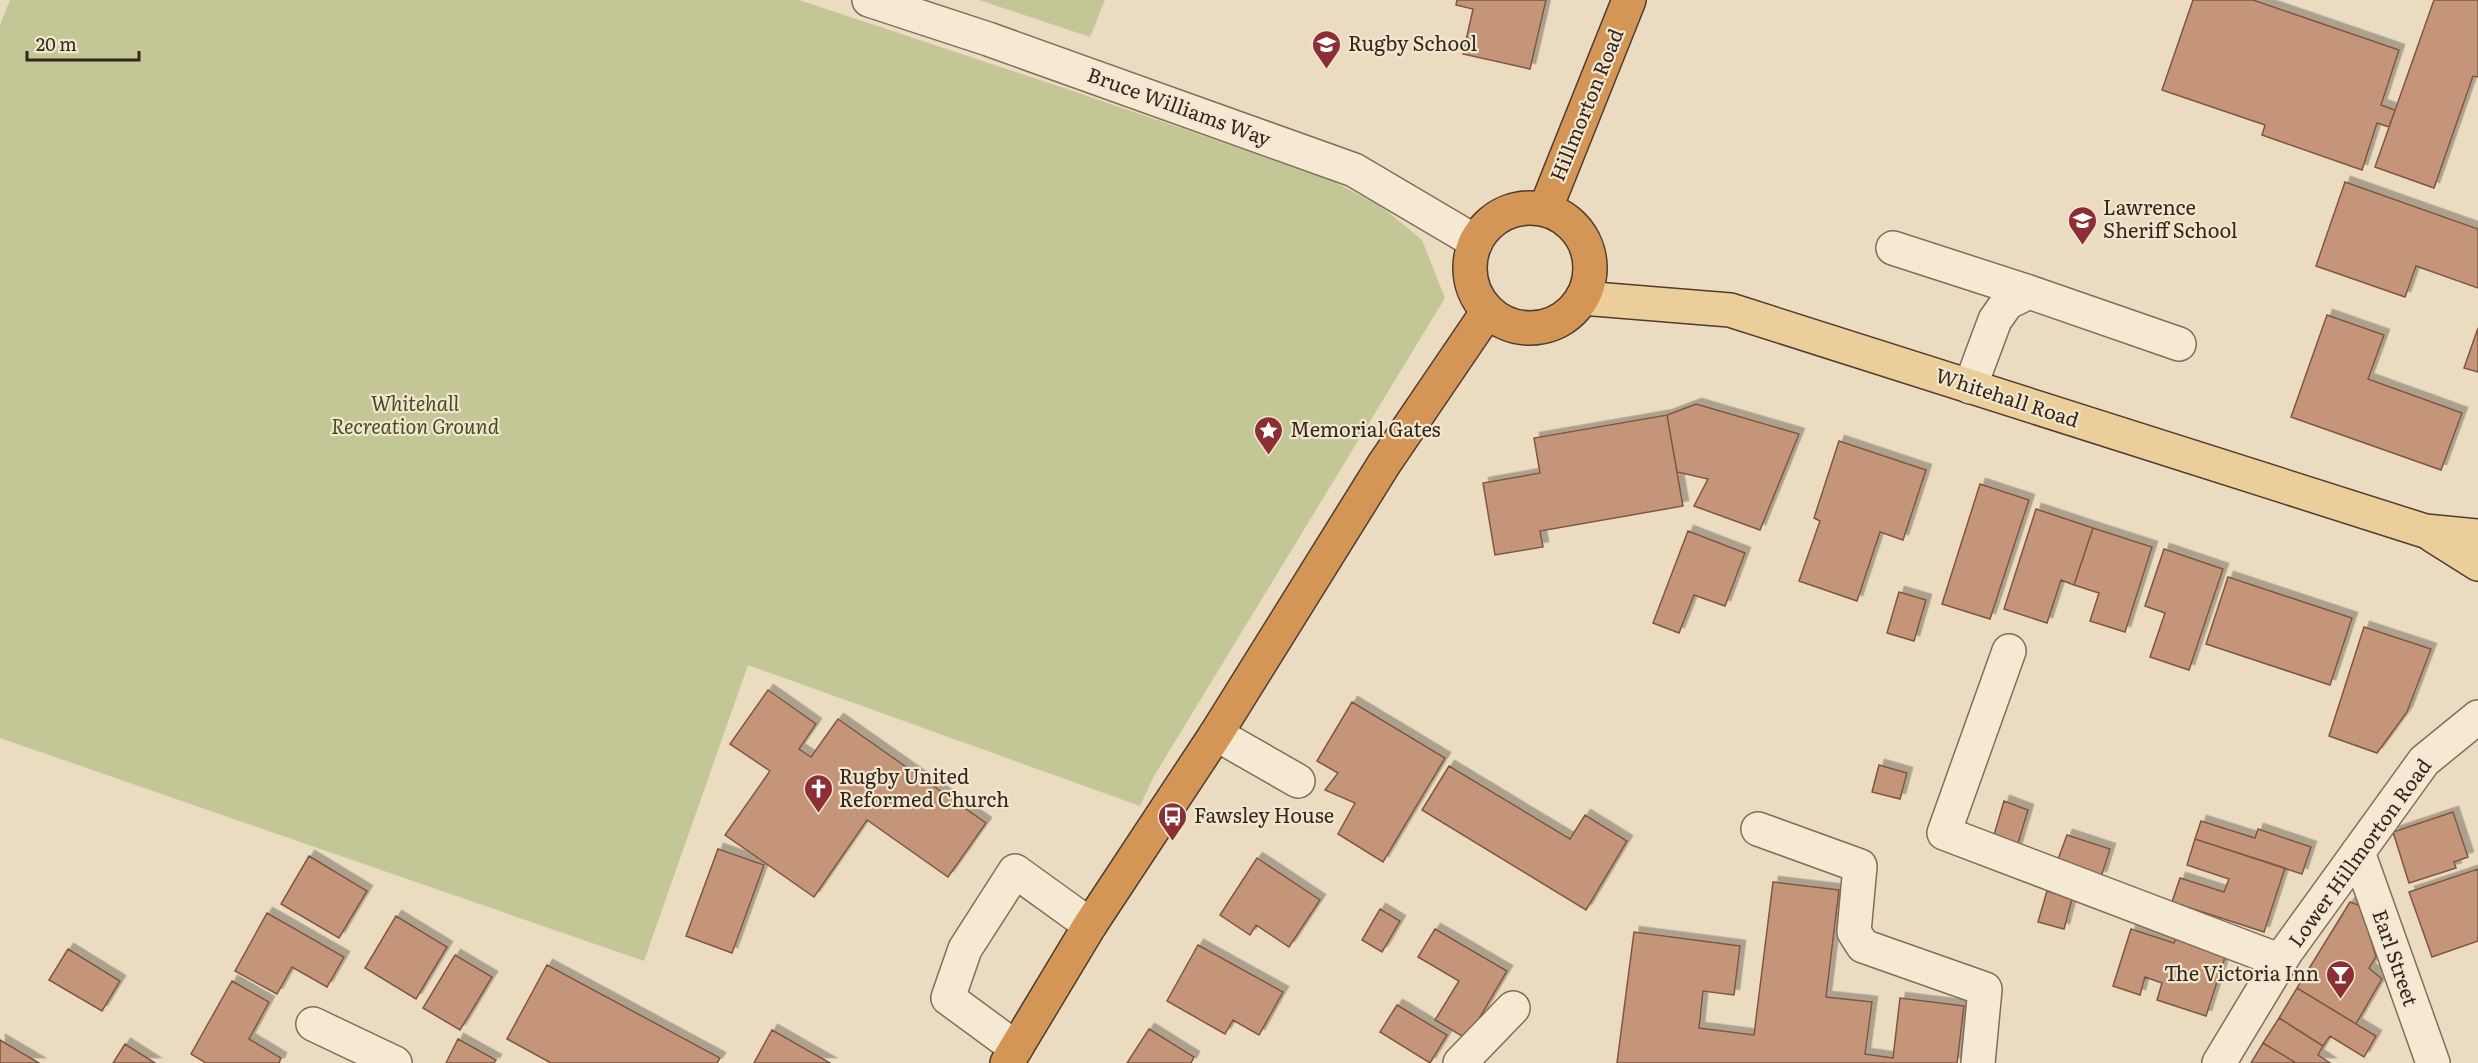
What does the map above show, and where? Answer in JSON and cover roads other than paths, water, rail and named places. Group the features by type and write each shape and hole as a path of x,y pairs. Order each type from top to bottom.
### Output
{"highway":[{"name":"Hillmorton Road","path":"1545,210 1629,0"},
{"path":"1529,208 1545,210 1562,217 1575,229 1585,244 1590,262 1589,280 1582,298 1571,312 1556,322 1538,328 1520,327 1502,322 1480,301 1471,279 1472,254 1476,242 1485,229 1505,214 1529,208"},
{"path":"1012,1056 1090,925 1216,734 1384,464 1488,311"}],"main road":[{"name":"Whitehall Road","path":"1582,298 1730,310 2425,531 2478,536"},
{"name":"Whitehall Road","path":"2425,531 2478,564"}],"street":[{"name":"Bruce Williams Way","path":"869,0 988,39 1354,170 1476,242"},
{"path":"1893,248 2178,344"},
{"path":"1970,387 1995,320 2007,303 2029,292"},
{"path":"2009,651 1944,833 2281,961"},
{"name":"Lower Hillmorton Road","path":"2219,1063 2281,961 2424,761 2478,717"},
{"path":"1216,734 1298,781"},
{"path":"1758,830 1860,866 1854,932 1863,946 1985,989 1978,1063"},
{"name":"Earl Street","path":"2358,852 2433,1063"},
{"path":"1012,1056 948,998 965,949 1015,872 1090,925"},
{"path":"1460,1063 1513,1008"},
{"path":"313,1024 395,1063"}],"place":[{"name":"Rugby School","path":"1327,70"},
{"name":"Lawrence Sheriff School","path":"2082,246"},
{"name":"Memorial Gates","path":"1269,456"},
{"name":"Rugby United Reformed Church","path":"818,814"},
{"name":"Fawsley House","path":"1173,842"},
{"name":"The Victoria Inn","path":"2340,1000"}],"park label":[{"name":"Whitehall Recreation Ground","path":"415,416"}]}
